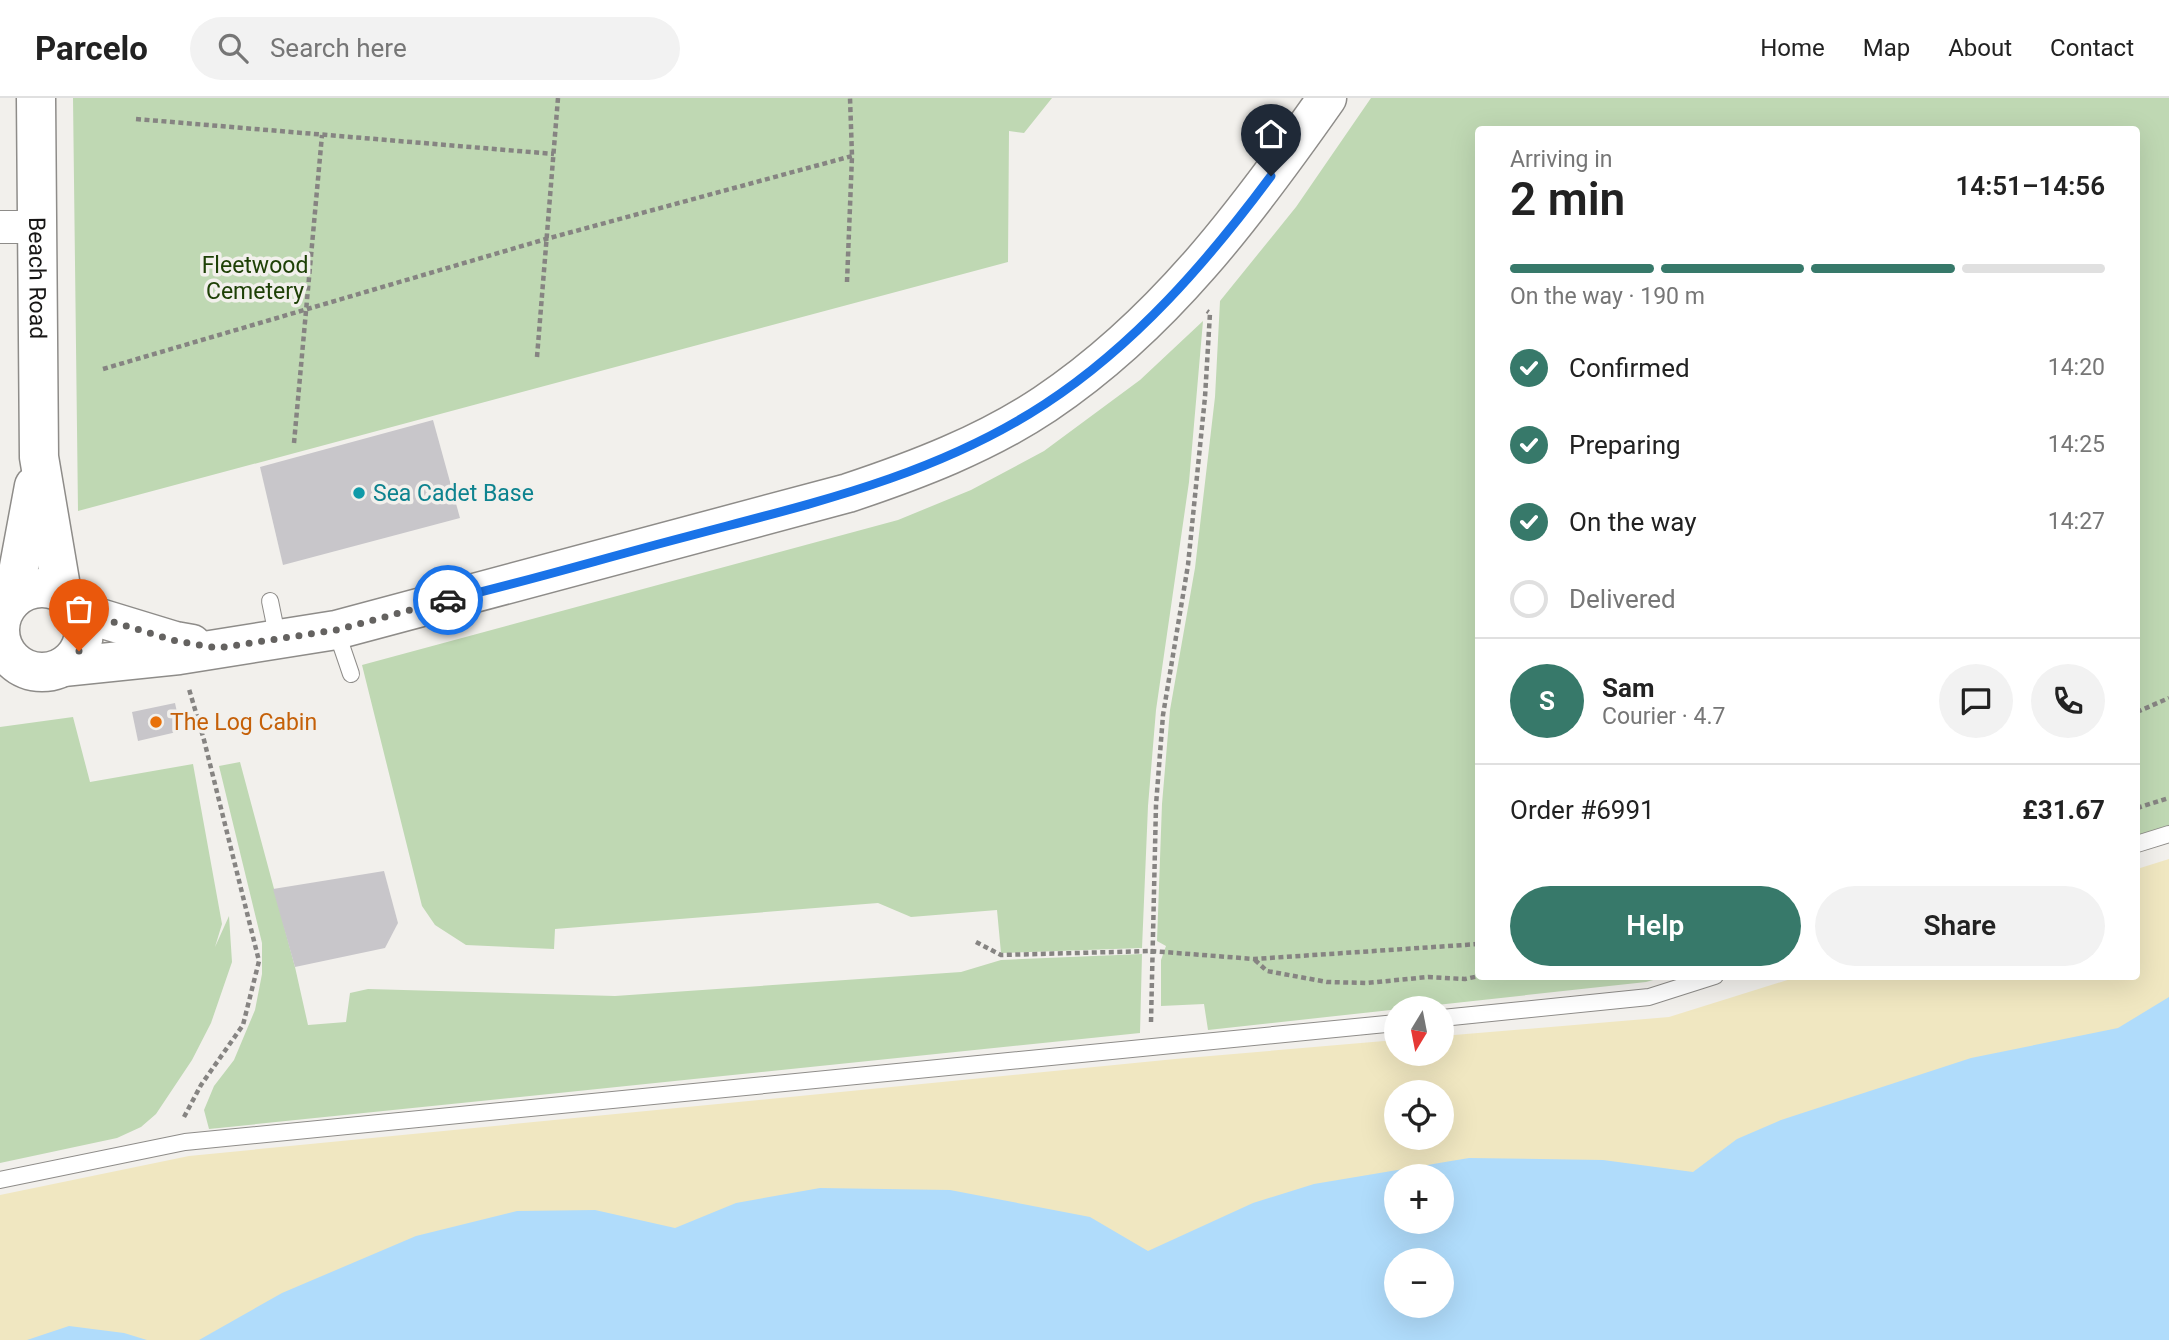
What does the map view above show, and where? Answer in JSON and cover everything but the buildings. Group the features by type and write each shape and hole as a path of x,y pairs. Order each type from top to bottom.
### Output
{"street":[{"name":"Beach Road","path":"36,98 18,227 39,457 71,602"},
{"path":"218,648 176,641 71,602 48,589 26,591 5,610 0,636 5,650 19,666 33,674 179,655 336,630 848,494 920,470 983,440 1044,405 1092,370 1144,325 1182,286 1247,209 1327,98"},
{"name":"Beach Road","path":"5,610 39,457"},
{"path":"33,674 74,658 84,638 83,620 71,602"}],"lane":[{"path":"270,601 278,640"},
{"path":"336,630 351,674"},
{"path":"2140,843 2169,834"},
{"path":"1454,1017 1649,997 1702,980"},
{"path":"0,1180 185,1142 1384,1024"}],"path":[{"path":"537,357 558,98"},
{"path":"847,282 852,156 850,98"},
{"path":"136,119 554,154"},
{"path":"294,443 322,135"},
{"path":"103,369 547,239 852,156"},
{"path":"1150,1048 1156,805 1163,715 1188,565 1205,397 1210,313 1182,286"},
{"path":"179,655 204,740 259,961 243,1025 201,1085 181,1123 185,1142"},
{"path":"2140,711 2169,698"},
{"path":"2140,807 2169,798"},
{"path":"976,942 1001,955 1151,951 1255,959 1475,944"},
{"path":"1255,959 1267,971 1327,982 1367,983 1428,977 1465,979 1475,977"}],"green space":[{"name":"Fleetwood Cemetery","path":"73,98 1052,98 1024,133 1009,131 1008,262 78,511"},
{"path":"1371,98 2169,98 2169,827 2140,835 2140,126 1475,126 1475,980 1653,980 1454,1003 1454,996 1384,996 1384,1011 1208,1030 1204,1004 1161,1006 1161,960 1166,946 1157,941 1162,804 1170,710 1195,568 1215,397 1220,301 1296,207"},
{"path":"1203,321 1189,482 1156,710 1148,806 1142,948 1001,953 997,910 911,917 878,903 555,929 554,949 466,945 435,925 422,906 362,665 898,520 971,490 1044,451 1140,380"},
{"path":"73,717 90,782 193,764 222,924 215,947 229,916 232,962 211,1023 192,1060 156,1114 141,1127 117,1138 0,1163 0,727"},
{"path":"240,762 308,1025 346,1022 350,993 368,989 615,996 961,972 1001,960 1142,954 1140,1033 209,1129 204,1110 214,1086 234,1060 255,1010 262,974 262,943 219,766"}],"sand":[{"path":"2169,859 2169,1340 0,1340 0,1195 189,1156 1175,1059 1384,1041 1384,1066 1454,1066 1454,1035 1669,1017 1787,980 2140,980 2140,868"}],"water":[{"path":"2169,997 2169,1340 199,1340 282,1293 416,1236 517,1211 595,1210 675,1228 736,1203 820,1188 950,1190 1090,1217 1148,1251 1253,1203 1314,1184 1384,1172 1384,1234 1454,1234 1454,1164 1433,1164 1469,1158 1603,1160 1693,1172 1737,1139 1781,1120 1971,1058 2118,1028"},
{"path":"69,1326 124,1333 147,1340 27,1340"}],"way so far":[{"path":"79,651 84,638 80,612 176,641 218,648 336,630 448,600"}],"place":[{"name":"Sea Cadet Base","path":"359,493"},
{"name":"The Log Cabin","path":"156,722"}],"route":[{"path":"448,600 848,494 920,470 983,440 1044,405 1092,370 1144,325 1182,286 1271,176"}]}
